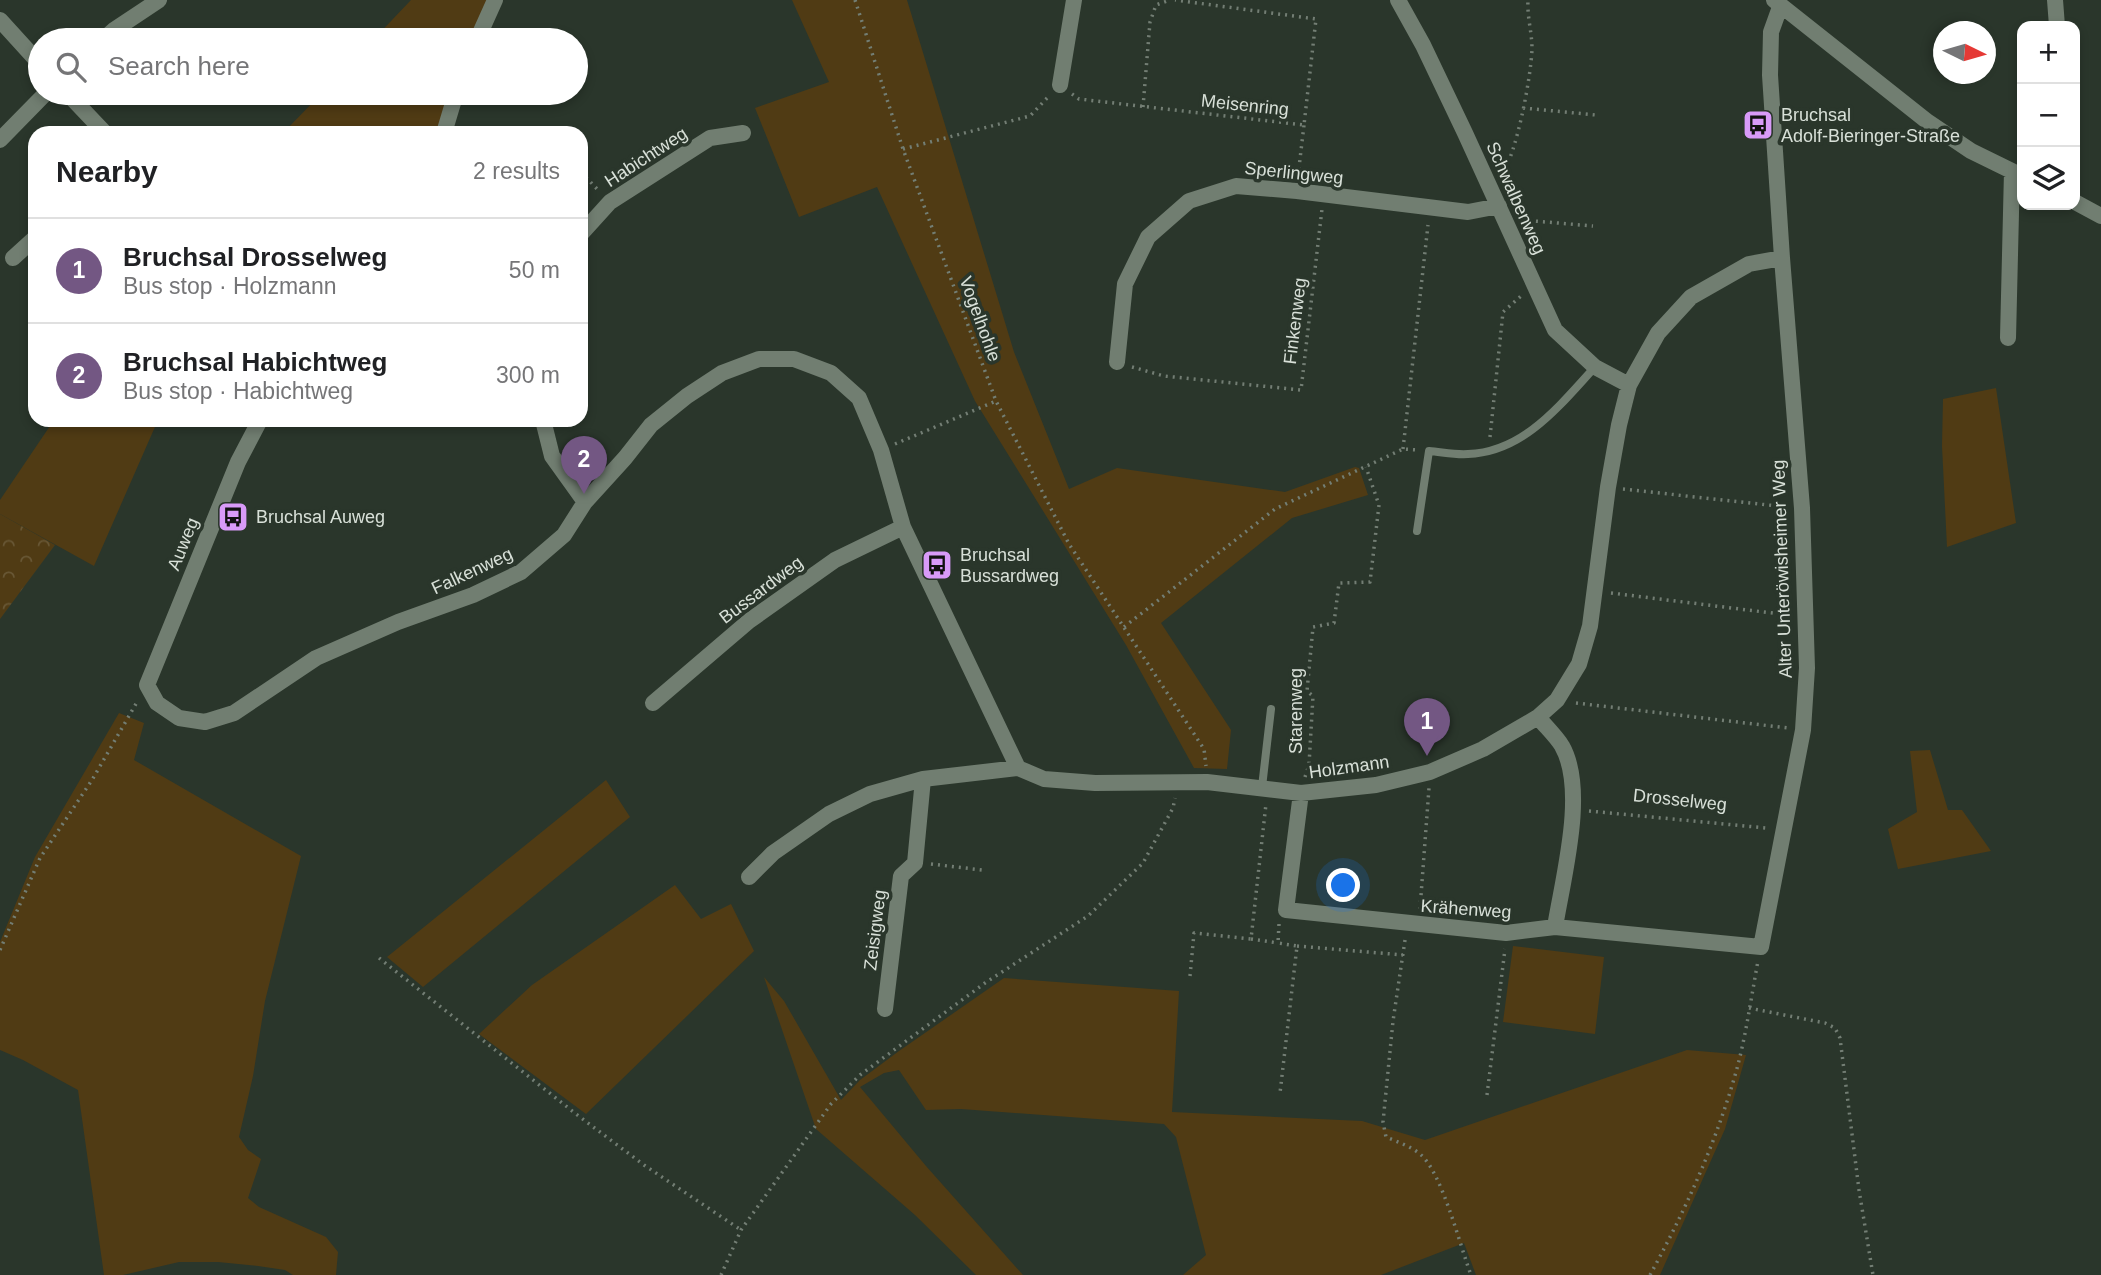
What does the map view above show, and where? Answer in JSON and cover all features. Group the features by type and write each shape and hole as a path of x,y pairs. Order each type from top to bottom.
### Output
{"street":[{"path":"117,28 159,0"},
{"path":"482,28 495,0"},
{"path":"1060,85 1074,0"},
{"name":"Schwalbenweg","path":"1398,0 1429,58 1555,330 1595,367 1629,385"},
{"path":"2055,0 2057,21"},
{"path":"1777,4 1928,122 1971,151 2017,174 2008,338"},
{"name":"Alter Unteröwisheimer Weg","path":"1761,947 1803,730 1808,668 1802,508 1782,258 1770,54 1777,4"},
{"path":"0,20 28,51"},
{"path":"0,140 35,105"},
{"path":"78,105 98,126"},
{"path":"446,126 452,105"},
{"name":"Habichtweg","path":"588,226 610,202 710,138 743,133"},
{"name":"Sperlingweg","path":"1117,362 1125,284 1148,237 1189,201 1236,186 1468,212 1495,199"},
{"path":"2080,205 2101,216"},
{"path":"13,258 28,244"},
{"name":"Holzmann","path":"749,877 773,853 829,814 870,794 923,779 1018,768 1044,779 1095,783 1207,782 1301,793 1376,785 1430,772 1483,749 1538,717 1557,700 1579,664 1590,626 1608,487 1629,385 1658,333 1691,298 1749,264 1782,258"},
{"name":"Falkenweg","path":"147,684 157,703 179,718 205,722 234,713 316,658 398,622 473,595 521,572 564,535 585,502 651,425 687,396 722,373 759,359 794,359 831,373 859,398 881,450 903,527 1018,768"},
{"name":"Auweg","path":"147,684 238,462 256,427"},
{"path":"545,427 552,456 585,502"},
{"name":"Bussardweg","path":"653,702 748,621 835,560 903,527"},
{"path":"1538,717 1562,746 1573,779 1573,809 1555,927"},
{"name":"Zeisigweg","path":"885,1009 901,876 915,863 923,779"},
{"path":"1286,910 1301,793"},
{"name":"Krähenweg","path":"1286,910 1506,933 1555,927 1761,947"}],"lane":[{"path":"1417,531 1429,452 1468,454 1511,443 1534,430 1595,367"},
{"path":"1265,788 1271,709"}],"path":[{"name":"Vogelhohle","path":"855,0 903,149 996,401 1069,544 1205,749"},
{"name":"Meisenring","path":"1060,85 1079,99 1143,107 1304,125 1316,19 1198,2 1172,0 1156,5 1150,22 1143,107"},
{"path":"1495,199 1510,162 1523,108 1532,48 1527,18 1528,0"},
{"path":"903,149 1030,116 1060,85"},
{"path":"1523,108 1596,116"},
{"path":"1297,191 1304,125"},
{"path":"588,179 610,202"},
{"name":"Finkenweg","path":"1117,362 1164,376 1301,390 1324,194"},
{"path":"1124,627 1275,509 1403,449 1430,209"},
{"path":"1508,227 1522,220 1593,226"},
{"path":"1488,450 1503,312 1533,285"},
{"path":"881,450 996,401"},
{"name":"Starenweg","path":"1301,793 1309,765 1312,696 1307,691 1313,626 1334,623 1339,583 1370,582 1379,505 1366,467"},
{"path":"1608,487 1802,508"},
{"path":"1595,591 1807,617"},
{"path":"0,950 40,858 92,780 147,684"},
{"path":"1557,700 1803,730"},
{"path":"1430,772 1413,924 1403,956 1383,1122 1386,1137 1409,1146 1422,1155 1435,1173 1471,1275"},
{"path":"721,1275 741,1230 831,1104 860,1074 985,983 1088,916 1143,863 1173,808 1177,782"},
{"path":"1251,939 1265,788"},
{"name":"Drosselweg","path":"1573,809 1783,830"},
{"path":"915,863 982,870"},
{"path":"1278,943 1280,917 1286,910"},
{"path":"1190,976 1194,933 1403,956"},
{"path":"1487,1095 1506,933"},
{"path":"1280,1093 1297,946"},
{"path":"1650,1275 1681,1218 1715,1135 1736,1072 1761,947"},
{"path":"379,958 605,1136 741,1230"},
{"path":"1749,1008 1825,1023 1835,1028 1840,1038 1859,1190 1873,1275"}],"green space":[{"path":"411,0 495,0 482,28 384,28"},
{"path":"792,0 907,0 1014,352 1069,489 1117,468 1285,492 1355,467 1359,468 1368,495 1292,518 1161,623 1231,730 1227,769 1194,768 1126,645 975,401 877,187 799,217 755,108 829,82"},
{"path":"310,105 452,105 446,126 290,126"},
{"path":"1996,388 2016,523 1947,547 1942,446 1943,399"},
{"path":"49,427 155,427 94,566 0,514 0,500"},
{"path":"0,514 55,545 0,619"},
{"path":"119,713 144,723 134,760 301,856 265,1001 253,1076 239,1137 248,1150 261,1159 248,1198 259,1207 326,1237 338,1252 336,1275 293,1275 285,1270 258,1266 179,1262 123,1275 104,1275 78,1090 0,1050 0,942 35,857"},
{"path":"1930,750 1948,810 1962,810 1991,851 1898,869 1888,829 1917,812 1910,751"},
{"path":"606,780 630,817 423,987 387,957"},
{"path":"675,885 701,919 731,904 754,951 586,1114 479,1034 532,985"},
{"path":"1513,946 1604,957 1595,1034 1503,1022"},
{"path":"764,977 784,1001 841,1100 860,1080 1004,978 1179,991 1172,1112 1362,1121 1425,1140 1687,1050 1746,1055 1725,1129 1660,1275 1476,1275 1464,1243 1381,1275 1183,1275 1206,1255 1176,1137 1164,1124 961,1109 926,1110 899,1070 884,1073 860,1087 1023,1275 976,1275 915,1215 816,1129"}],"place":[{"name":"Bruchsal Adolf-Bieringer-Straße","path":"1758,125"},
{"name":"Bruchsal Habichtweg","path":"584,494"},
{"name":"Bruchsal Auweg","path":"233,517"},
{"name":"Bruchsal Bussardweg","path":"937,565"},
{"name":"Bruchsal Drosselweg","path":"1427,756"}]}
